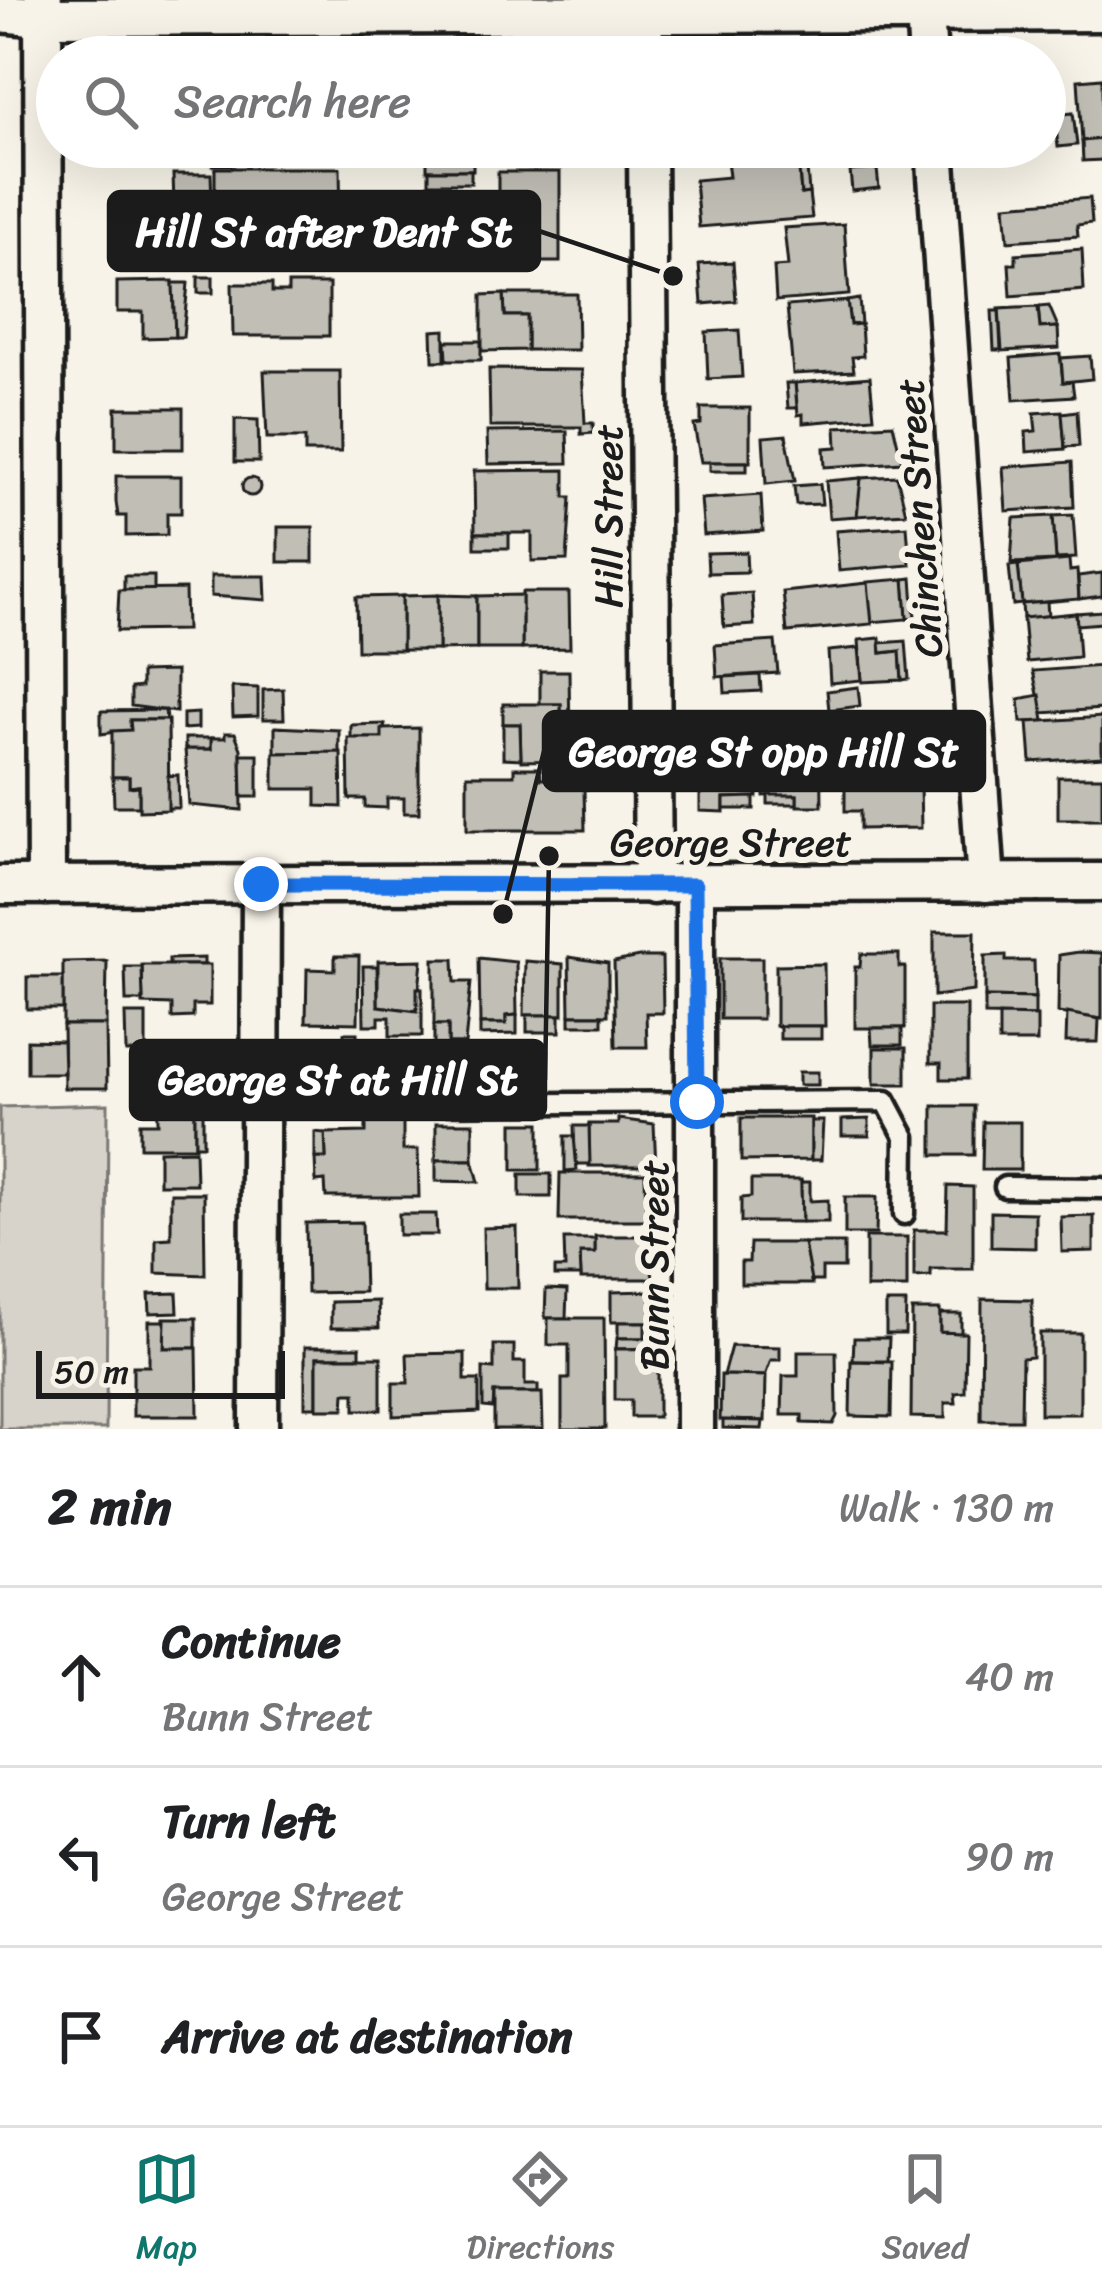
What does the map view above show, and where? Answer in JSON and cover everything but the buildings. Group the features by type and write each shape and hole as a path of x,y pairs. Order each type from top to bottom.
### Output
{"street":[{"path":"0,13 43,9 643,8 925,14 976,7 1102,12"},
{"path":"925,14 927,36"},
{"path":"44,168 46,885"},
{"name":"Hill Street","path":"646,168 653,885"},
{"name":"Chinchen Street","path":"936,168 986,883"},
{"name":"George Street","path":"0,885 1102,882"},
{"path":"259,1429 261,884"},
{"name":"Bunn Street","path":"695,885 695,1429"}],"lane":[{"path":"262,1105 886,1101 905,1137 904,1214"},
{"path":"1006,1187 1102,1187"}],"shaded area":[{"path":"108,1104 106,1429 0,1429 0,1107"}],"place":[{"name":"Hill St after Dent St","path":"673,276"},
{"name":"George St at Hill St","path":"549,856"},
{"name":"George St opp Hill St","path":"503,914"}],"route":[{"path":"261,884 695,885 697,1102"}]}
